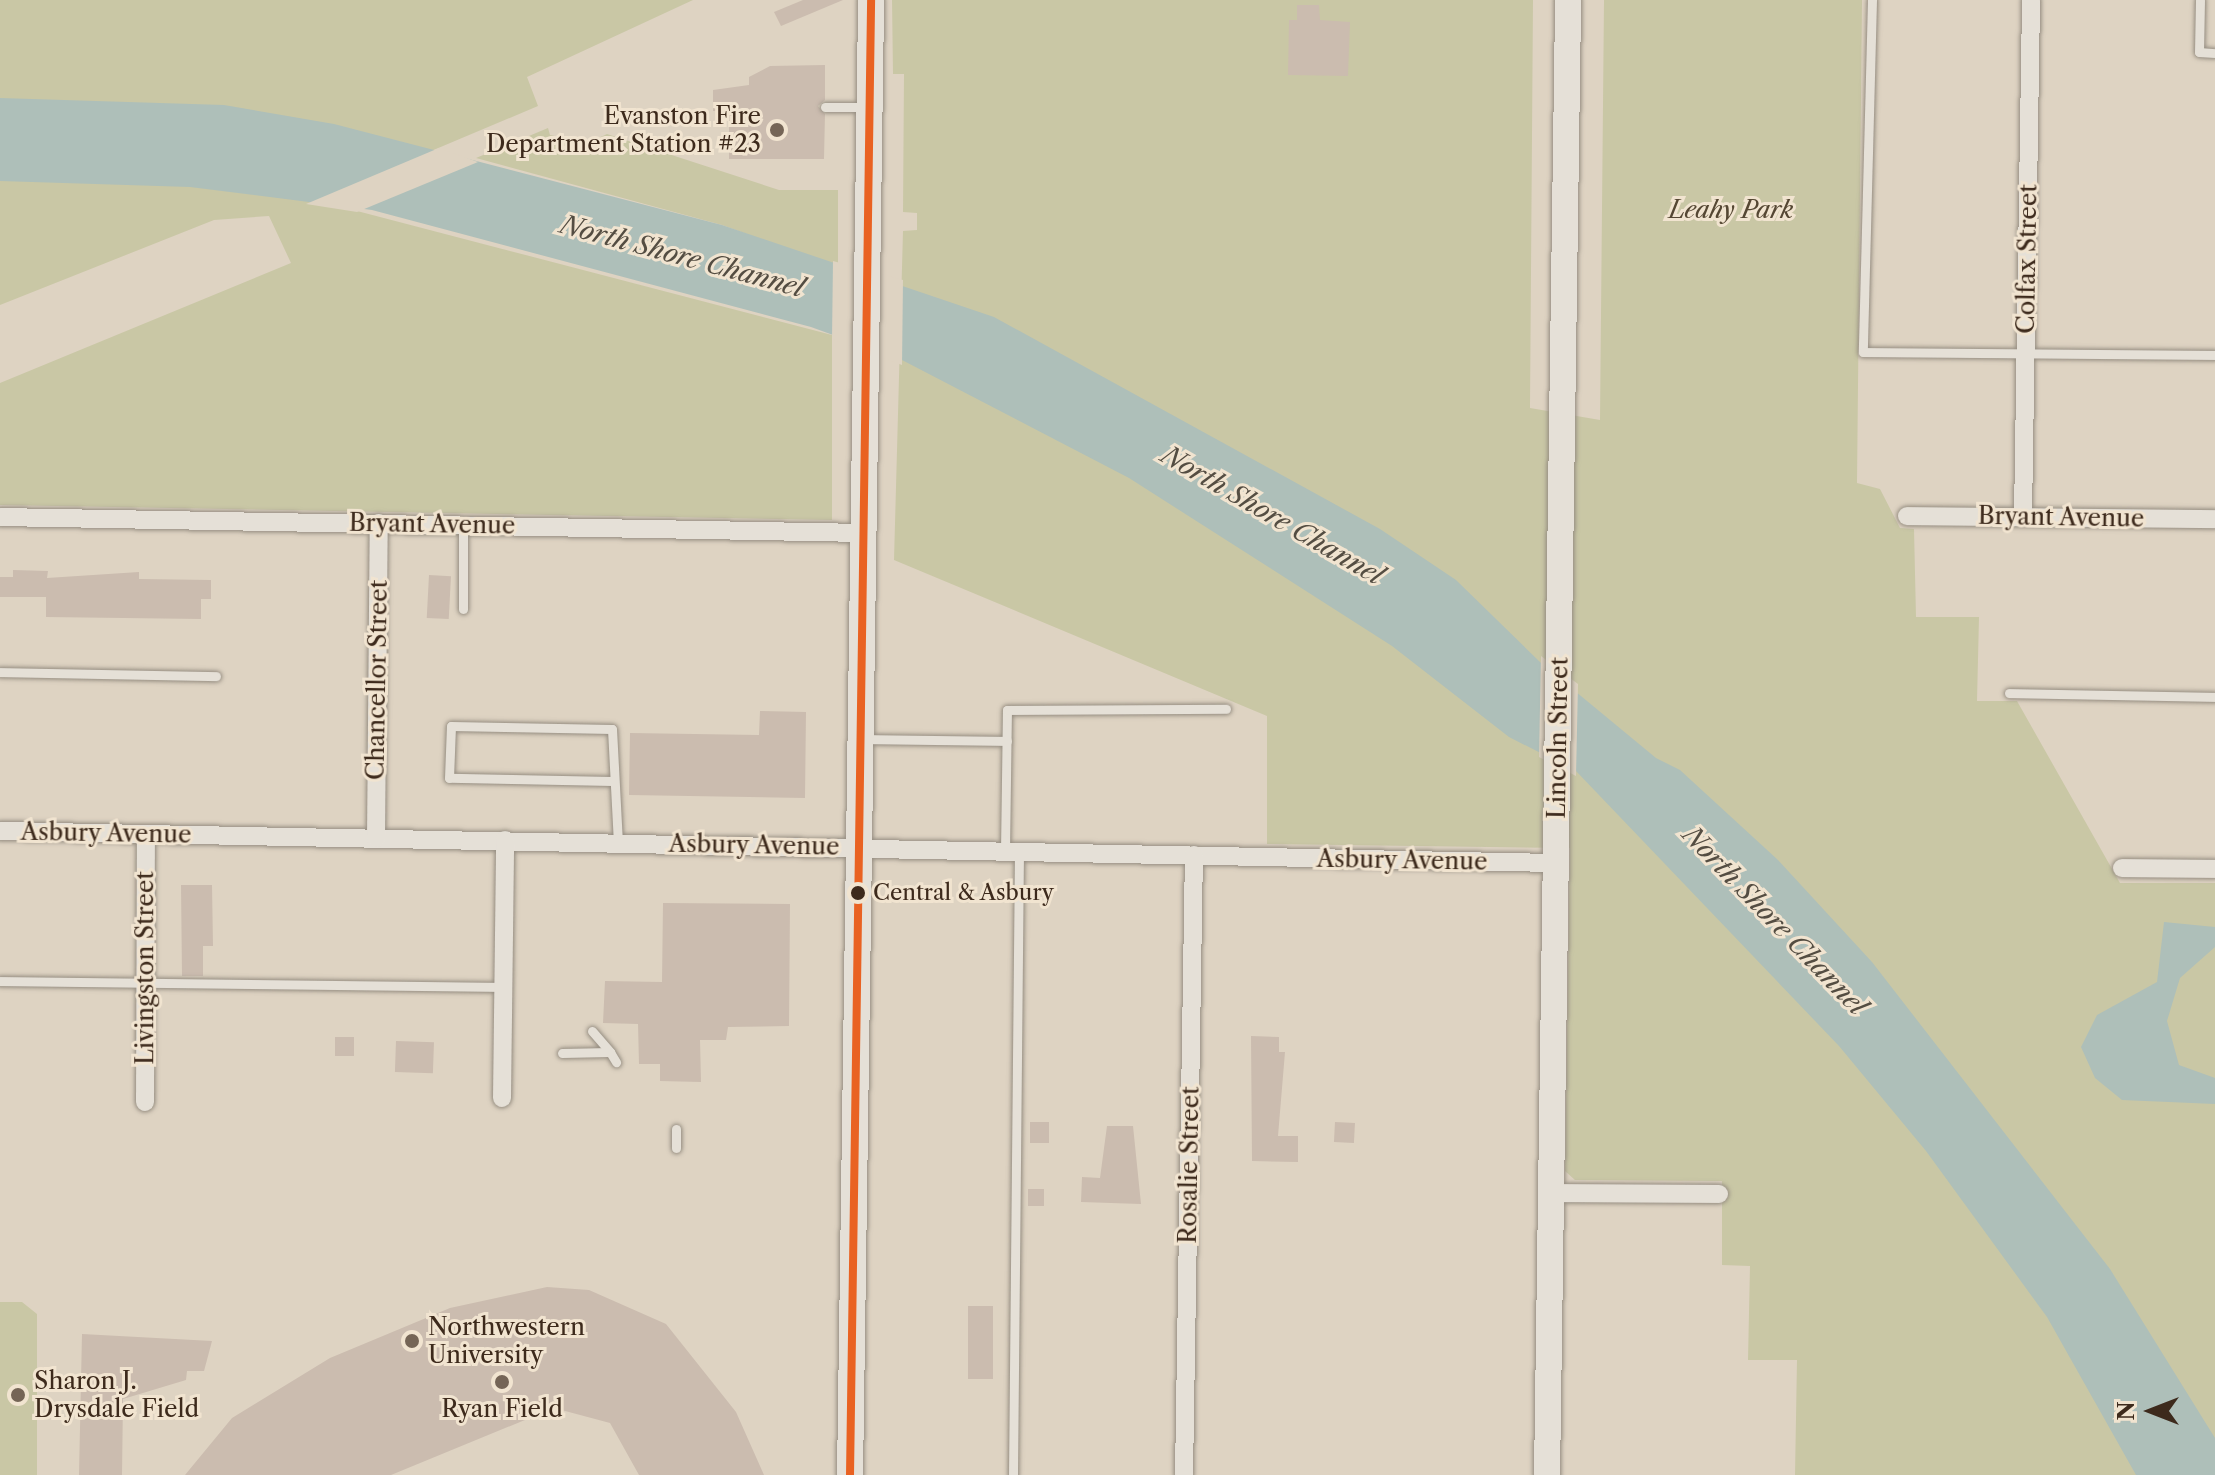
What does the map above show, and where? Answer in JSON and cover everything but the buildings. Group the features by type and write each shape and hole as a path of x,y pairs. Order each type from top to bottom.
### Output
{"main road":[{"path":"850,1475 871,0"},
{"name":"Lincoln Street","path":"1547,1475 1568,0"}],"street":[{"name":"Colfax Street","path":"2023,517 2031,0"},
{"name":"Bryant Avenue","path":"1907,516 2215,519"},
{"name":"Bryant Avenue","path":"0,517 864,533"},
{"name":"Chancellor Street","path":"376,838 379,523"},
{"name":"Asbury Avenue","path":"0,831 1556,863"},
{"name":"Livingston Street","path":"145,1102 146,834"},
{"path":"502,1098 505,840"},
{"name":"Rosalie Street","path":"1184,1475 1194,855"},
{"path":"2122,868 2215,869"},
{"path":"1551,1193 1719,1194"}],"lane":[{"path":"1872,0 1863,352 2215,355"},
{"path":"2200,0 2199,52 2215,53"},
{"path":"825,107 871,107"},
{"path":"463,525 463,609"},
{"path":"0,672 216,676"},
{"path":"2009,693 2215,697"},
{"path":"1013,1475 1012,851 1007,710 1226,709"},
{"path":"612,781 449,778 451,726 612,729 612,781 618,842"},
{"path":"862,739 1007,741"},
{"path":"0,981 502,987"},
{"path":"592,1031 616,1062"},
{"path":"562,1053 610,1052"},
{"path":"676,1129 676,1148"}],"green space":[{"path":"0,0 693,0 527,77 538,106 315,200 832,335 832,520 0,505 0,383 291,263 269,216 214,220 0,305"},
{"name":"Leahy Park","path":"892,0 1533,0 1530,408 1600,420 1604,0 1862,0 1857,483 1880,489 1900,528 1914,529 1916,617 1979,617 1977,701 2017,701 2120,883 2215,883 2215,1475 1795,1475 1797,1360 1748,1360 1750,1266 1722,1265 1722,1181 1575,1180 1565,1171 1570,848 1267,844 1267,716 894,560 903,231 917,230 917,213 903,212 904,74 893,74"},
{"path":"548,128 550,135 588,143 607,134 779,190 838,190 838,267 722,225 476,158"},
{"name":"Sharon J. Drysdale Field","path":"0,1302 22,1302 37,1314 37,1475 0,1475"}],"water":[{"name":"North Shore Channel","path":"0,98 224,105 334,124 722,225 994,317 1380,529 1456,580 1541,663 1656,758 1680,770 1778,860 1872,962 2110,1269 2215,1438 2215,1475 2136,1475 2047,1317 1926,1151 1839,1046 1576,771 1509,737 1392,646 1129,478 902,360 811,327 372,210 190,187 0,181"},
{"path":"2164,922 2215,927 2215,947 2180,978 2167,1021 2179,1065 2215,1078 2215,1104 2122,1100 2095,1078 2081,1047 2097,1015 2157,982"}],"pier":[{"path":"439,148 478,162 357,212 306,204"},
{"path":"833,261 903,280 902,365 832,339"},
{"path":"1541,656 1578,684 1576,776 1539,757"}],"transit line":[{"path":"850,1475 871,0"}],"place":[{"name":"Evanston Fire Department Station #23","path":"777,130"},
{"name":"Central & Asbury","path":"858,893"},
{"name":"Northwestern University","path":"412,1341"},
{"name":"Ryan Field","path":"502,1382"},
{"name":"Sharon J. Drysdale Field","path":"18,1395"}]}
